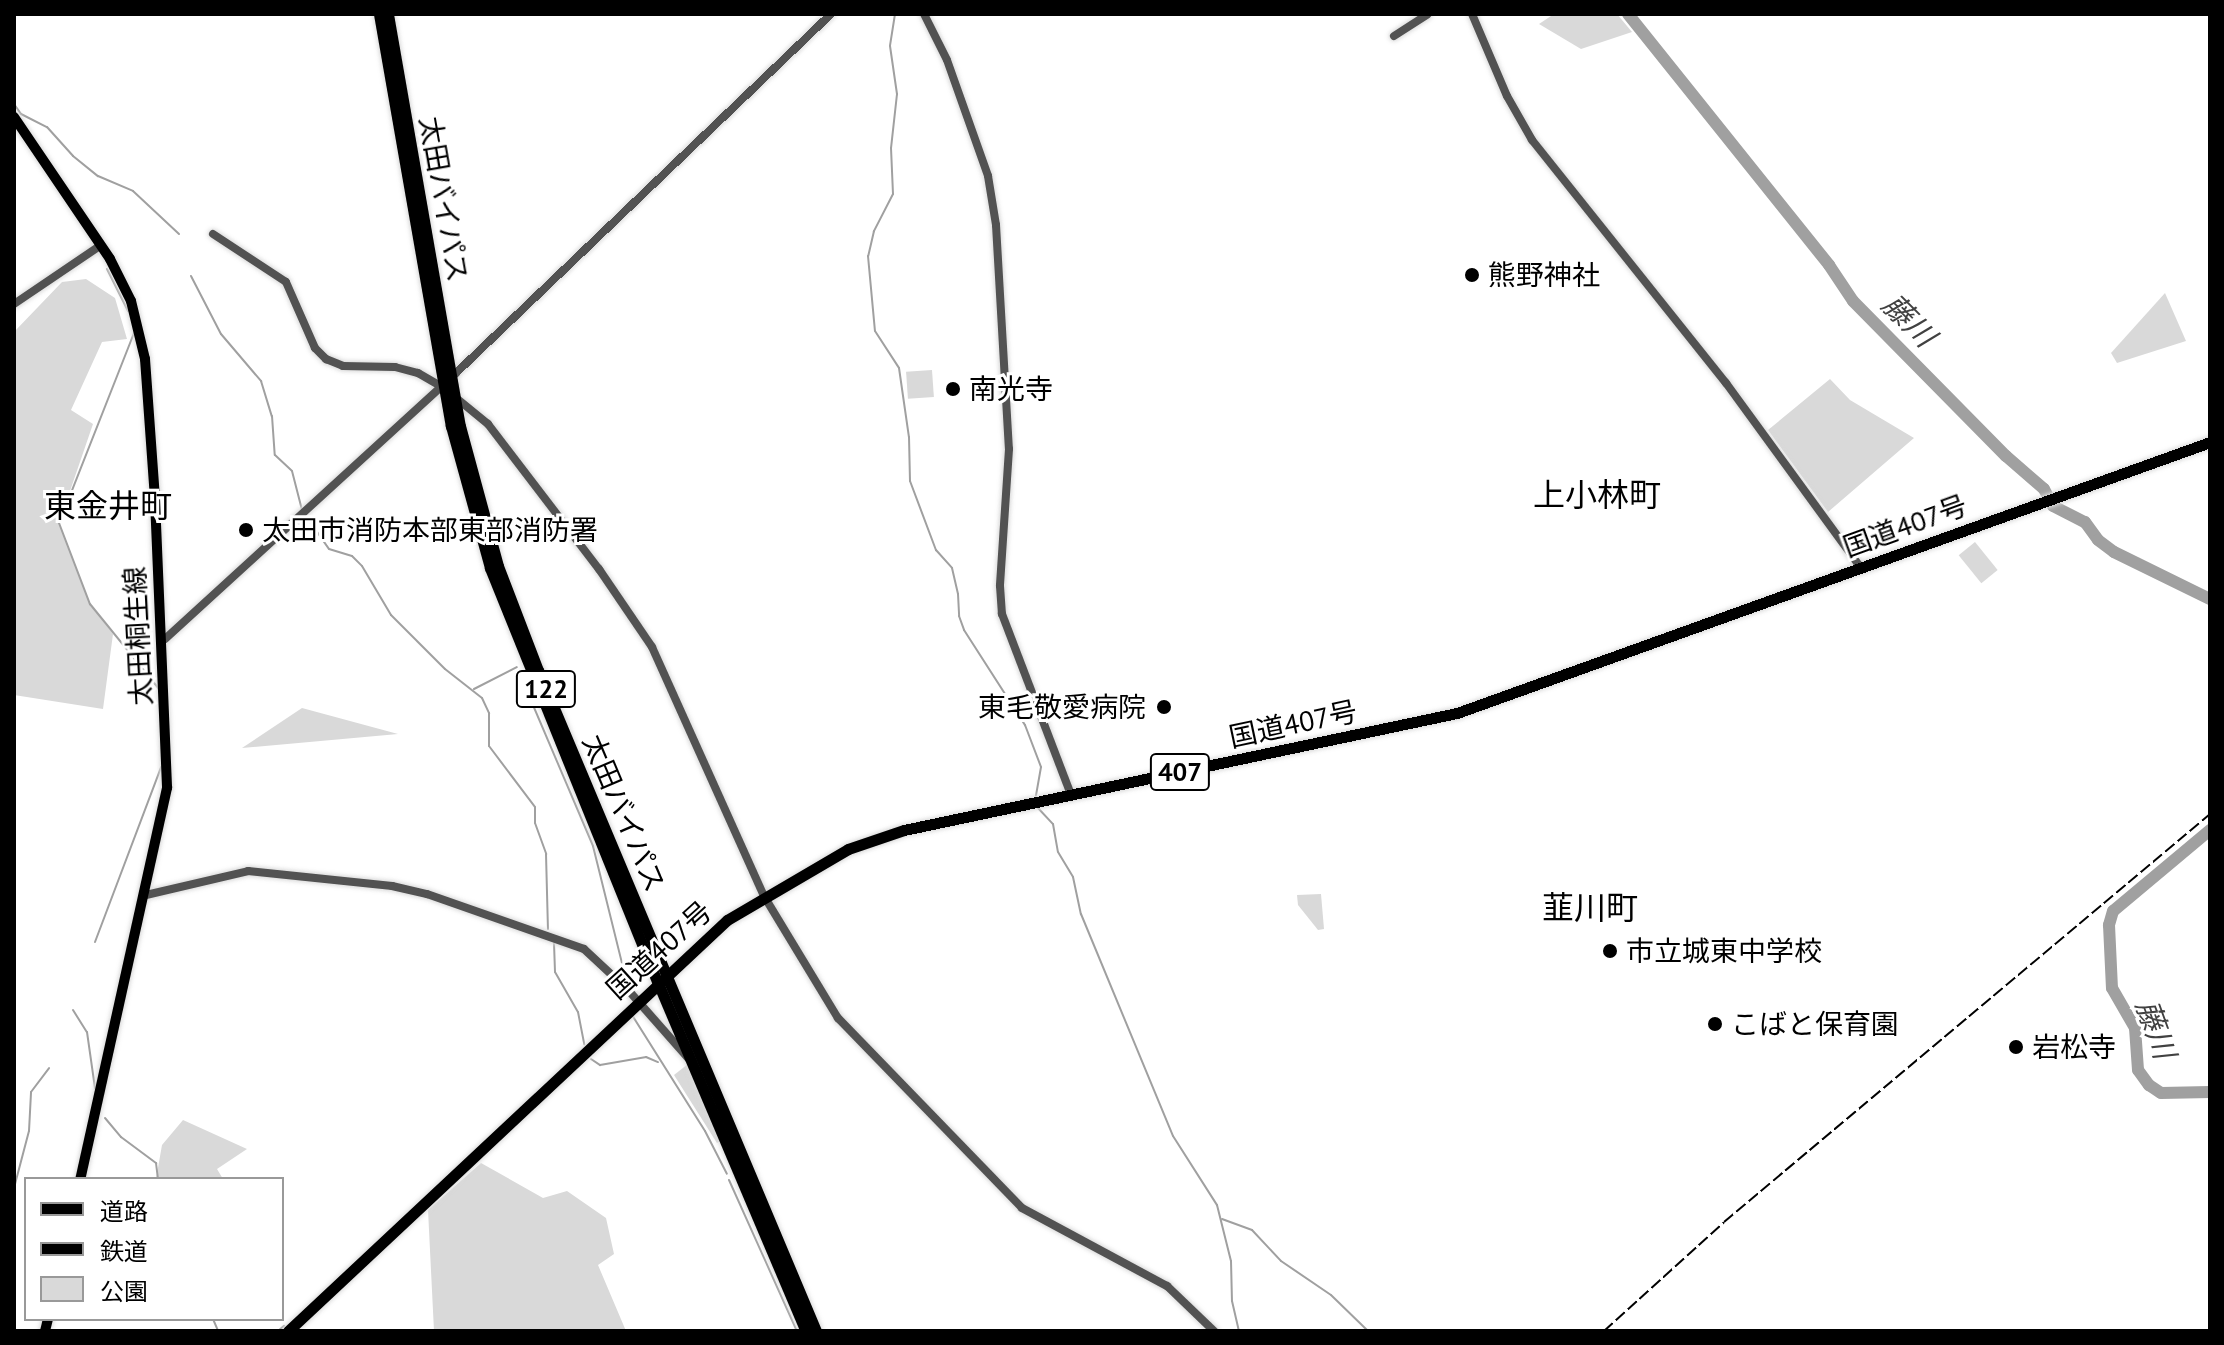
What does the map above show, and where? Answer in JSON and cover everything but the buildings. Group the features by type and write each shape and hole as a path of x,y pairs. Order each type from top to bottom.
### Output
{"highway":[{"name":"太田バイパス","path":"379,14 444,383 468,497 495,582 662,979 816,1331"},
{"name":"太田バイパス","path":"388,14 444,383 455,397 476,495 508,594 693,1064 806,1331"},
{"name":"国道407号","path":"288,1331 727,920 848,849 885,835 1457,713 2210,442"}],"main road":[{"name":"太田桐生線","path":"14,117 122,280 138,322 149,401 168,772 161,830 80,1177"}],"street":[{"path":"165,639 444,383 831,14"},
{"path":"924,14 947,60 988,176 996,225 1009,449 1000,586 1002,614 1071,795"},
{"path":"1394,36 1428,14"},
{"path":"1472,14 1507,96 1532,140 1745,408 1860,567"},
{"path":"213,234 286,282 315,348 326,359 343,366 395,367 444,383"},
{"path":"14,304 101,245"},
{"path":"455,397 488,424 644,633 764,896 838,1018 1003,1190 1033,1215 1167,1286 1214,1331"},
{"path":"146,895 248,871 392,886 457,904 584,949 693,1064"}],"green space":[{"path":"1554,14 1617,14 1632,32 1581,49 1539,24"},
{"path":"86,279 115,298 127,339 102,342 71,410 93,424 59,523 90,604 113,634 103,709 14,695 14,332 62,282"},
{"path":"2165,293 2186,341 2117,363 2111,353"},
{"path":"932,370 934,397 908,399 906,372"},
{"path":"1830,379 1850,400 1914,438 1828,512 1768,430"},
{"path":"1975,542 1998,570 1981,583 1959,555"},
{"path":"302,708 398,734 242,748"},
{"path":"1321,894 1324,929 1318,930 1298,905 1297,895"},
{"path":"688,1064 721,1141 717,1143 674,1075"},
{"path":"183,1120 247,1149 217,1169 222,1177 156,1177 162,1145"},
{"path":"481,1163 543,1198 567,1191 606,1218 614,1254 598,1265 626,1331 434,1331 428,1210"}],"waterway":[{"path":"895,14 890,46 897,94 891,148 893,194 874,231 868,256 875,331 899,368 909,437 910,481 936,550 952,568 964,630 1025,725 1041,767 1036,796"},
{"name":"藤川","path":"1628,14 1829,265 1853,301 2006,456 2044,489 2053,506 2085,522 2098,540 2114,552 2210,599"},
{"path":"14,104 21,114 47,127 73,156 98,176 133,191 179,234"},
{"path":"107,269 128,311"},
{"path":"191,276 221,334 261,381 272,416 275,455 292,471 302,510"},
{"path":"134,333 59,523 90,604 159,689"},
{"path":"306,516 329,549 352,556 362,566 391,615 445,669 482,698 489,713 489,746 535,807 535,823 546,854 548,929"},
{"path":"474,689 517,667"},
{"path":"521,677 593,846 627,983"},
{"path":"95,942 161,767"},
{"path":"1038,808 1053,824 1058,852 1073,877 1081,914 1173,1136 1217,1205 1231,1261 1232,1301 1239,1331"},
{"name":"藤川","path":"2210,830 2113,911 2109,925 2112,988 2135,1028 2138,1070 2149,1085 2161,1093 2210,1092"},
{"path":"554,943 555,972 578,1012 584,1044"},
{"path":"73,1010 87,1032 95,1088"},
{"path":"632,1015 705,1131 727,1174"},
{"path":"591,1059 600,1065 646,1057 658,1062"},
{"path":"14,1188 29,1131 31,1092 49,1068"},
{"path":"105,1118 121,1137 156,1163 158,1177"},
{"path":"729,1180 797,1331"},
{"path":"1222,1219 1252,1230 1281,1261 1331,1295 1368,1331"},
{"path":"214,1321 218,1331"},
{"path":"278,1331 284,1326"}],"railway":[{"path":"1604,1331 1724,1222 2210,814"}],"place":[{"name":"熊野神社","path":"1472,275"},
{"name":"南光寺","path":"953,389"},
{"name":"太田市消防本部東部消防署","path":"246,530"},
{"name":"東毛敬愛病院","path":"1164,707"},
{"name":"市立城東中学校","path":"1610,951"},
{"name":"こばと保育園","path":"1715,1024"},
{"name":"岩松寺","path":"2016,1047"}],"district":[{"name":"上小林町","path":"1597,494"},
{"name":"東金井町","path":"108,505"},
{"name":"韮川町","path":"1590,907"}]}
